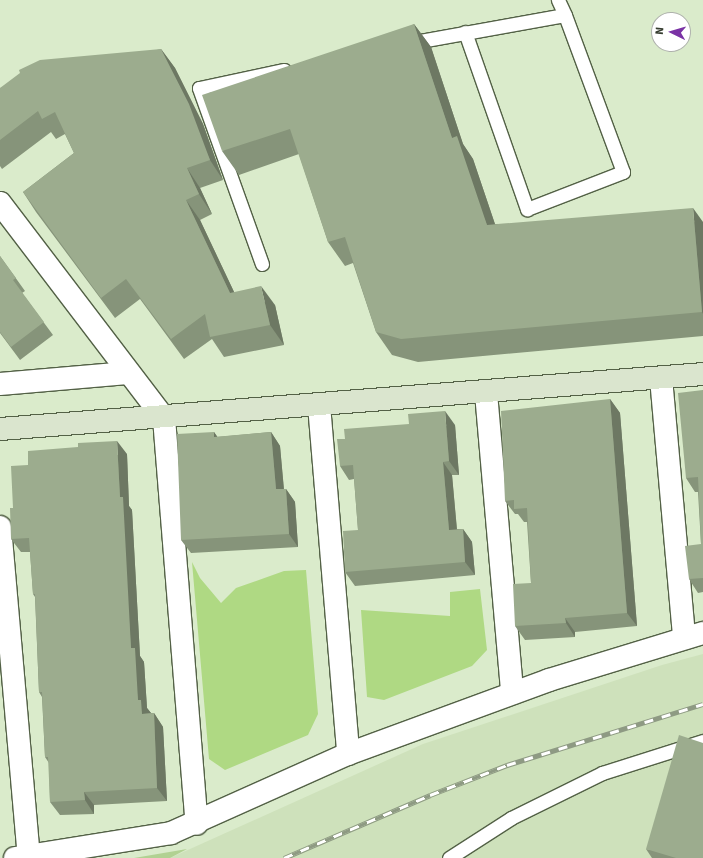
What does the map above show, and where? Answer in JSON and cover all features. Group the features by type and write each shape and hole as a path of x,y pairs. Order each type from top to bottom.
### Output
{"street":[{"path":"0,203 128,373 164,418 197,824"},
{"path":"0,384 128,373"},
{"path":"0,429 486,393 703,374"},
{"path":"0,527 22,857 171,833 197,824 348,754 512,693 694,635 661,378"},
{"path":"486,393 512,693"},
{"path":"319,405 348,754"}],"lane":[{"path":"465,32 527,209 623,172 558,0"},
{"path":"395,46 564,15"},
{"path":"262,264 199,88 301,66"},
{"path":"449,858 511,818 602,773 703,741"}],"shaded area":[{"path":"192,562 200,578 221,603 236,588 284,571 306,570 318,714 308,735 225,770 209,759"},
{"path":"480,589 487,650 472,666 384,700 367,697 361,610 450,616 450,592"},
{"path":"703,654 703,858 170,858 423,744 662,665"},
{"path":"187,849 170,858 134,858"}],"building":[{"path":"414,24 452,138 457,136 487,225 693,208 702,312 401,339 376,332 345,237 328,242 290,129 222,151 202,95"},
{"path":"161,49 189,104 210,160 187,168 199,194 186,200 230,293 261,286 270,325 210,337 205,314 171,339 126,279 101,298 23,192 74,153 55,112 42,119 38,111 0,140 0,88 20,73 19,70 40,60"},
{"path":"0,256 16,278 13,280 44,322 11,347 0,332"},
{"path":"703,390 703,578 689,579 685,546 701,544 698,477 686,478 678,393"},
{"path":"610,399 627,613 565,618 566,623 515,626 513,584 531,583 527,508 514,509 514,500 505,501 501,411"},
{"path":"445,411 449,461 443,462 449,530 463,529 465,562 345,572 343,531 358,530 353,465 340,466 337,439 345,439 344,429 409,424 408,414"},
{"path":"214,432 214,437 271,432 276,489 286,489 289,534 181,540 177,434"},
{"path":"117,441 120,497 123,497 131,648 135,648 138,700 141,700 142,714 154,713 157,788 84,792 85,800 50,802 48,757 45,757 42,692 39,692 35,594 33,594 29,538 11,539 10,508 13,508 11,466 28,465 28,451 78,447 78,443"},
{"path":"679,735 703,743 703,858 676,858 646,849"}],"railway":[{"path":"284,858 430,795 507,765 703,704"}]}
